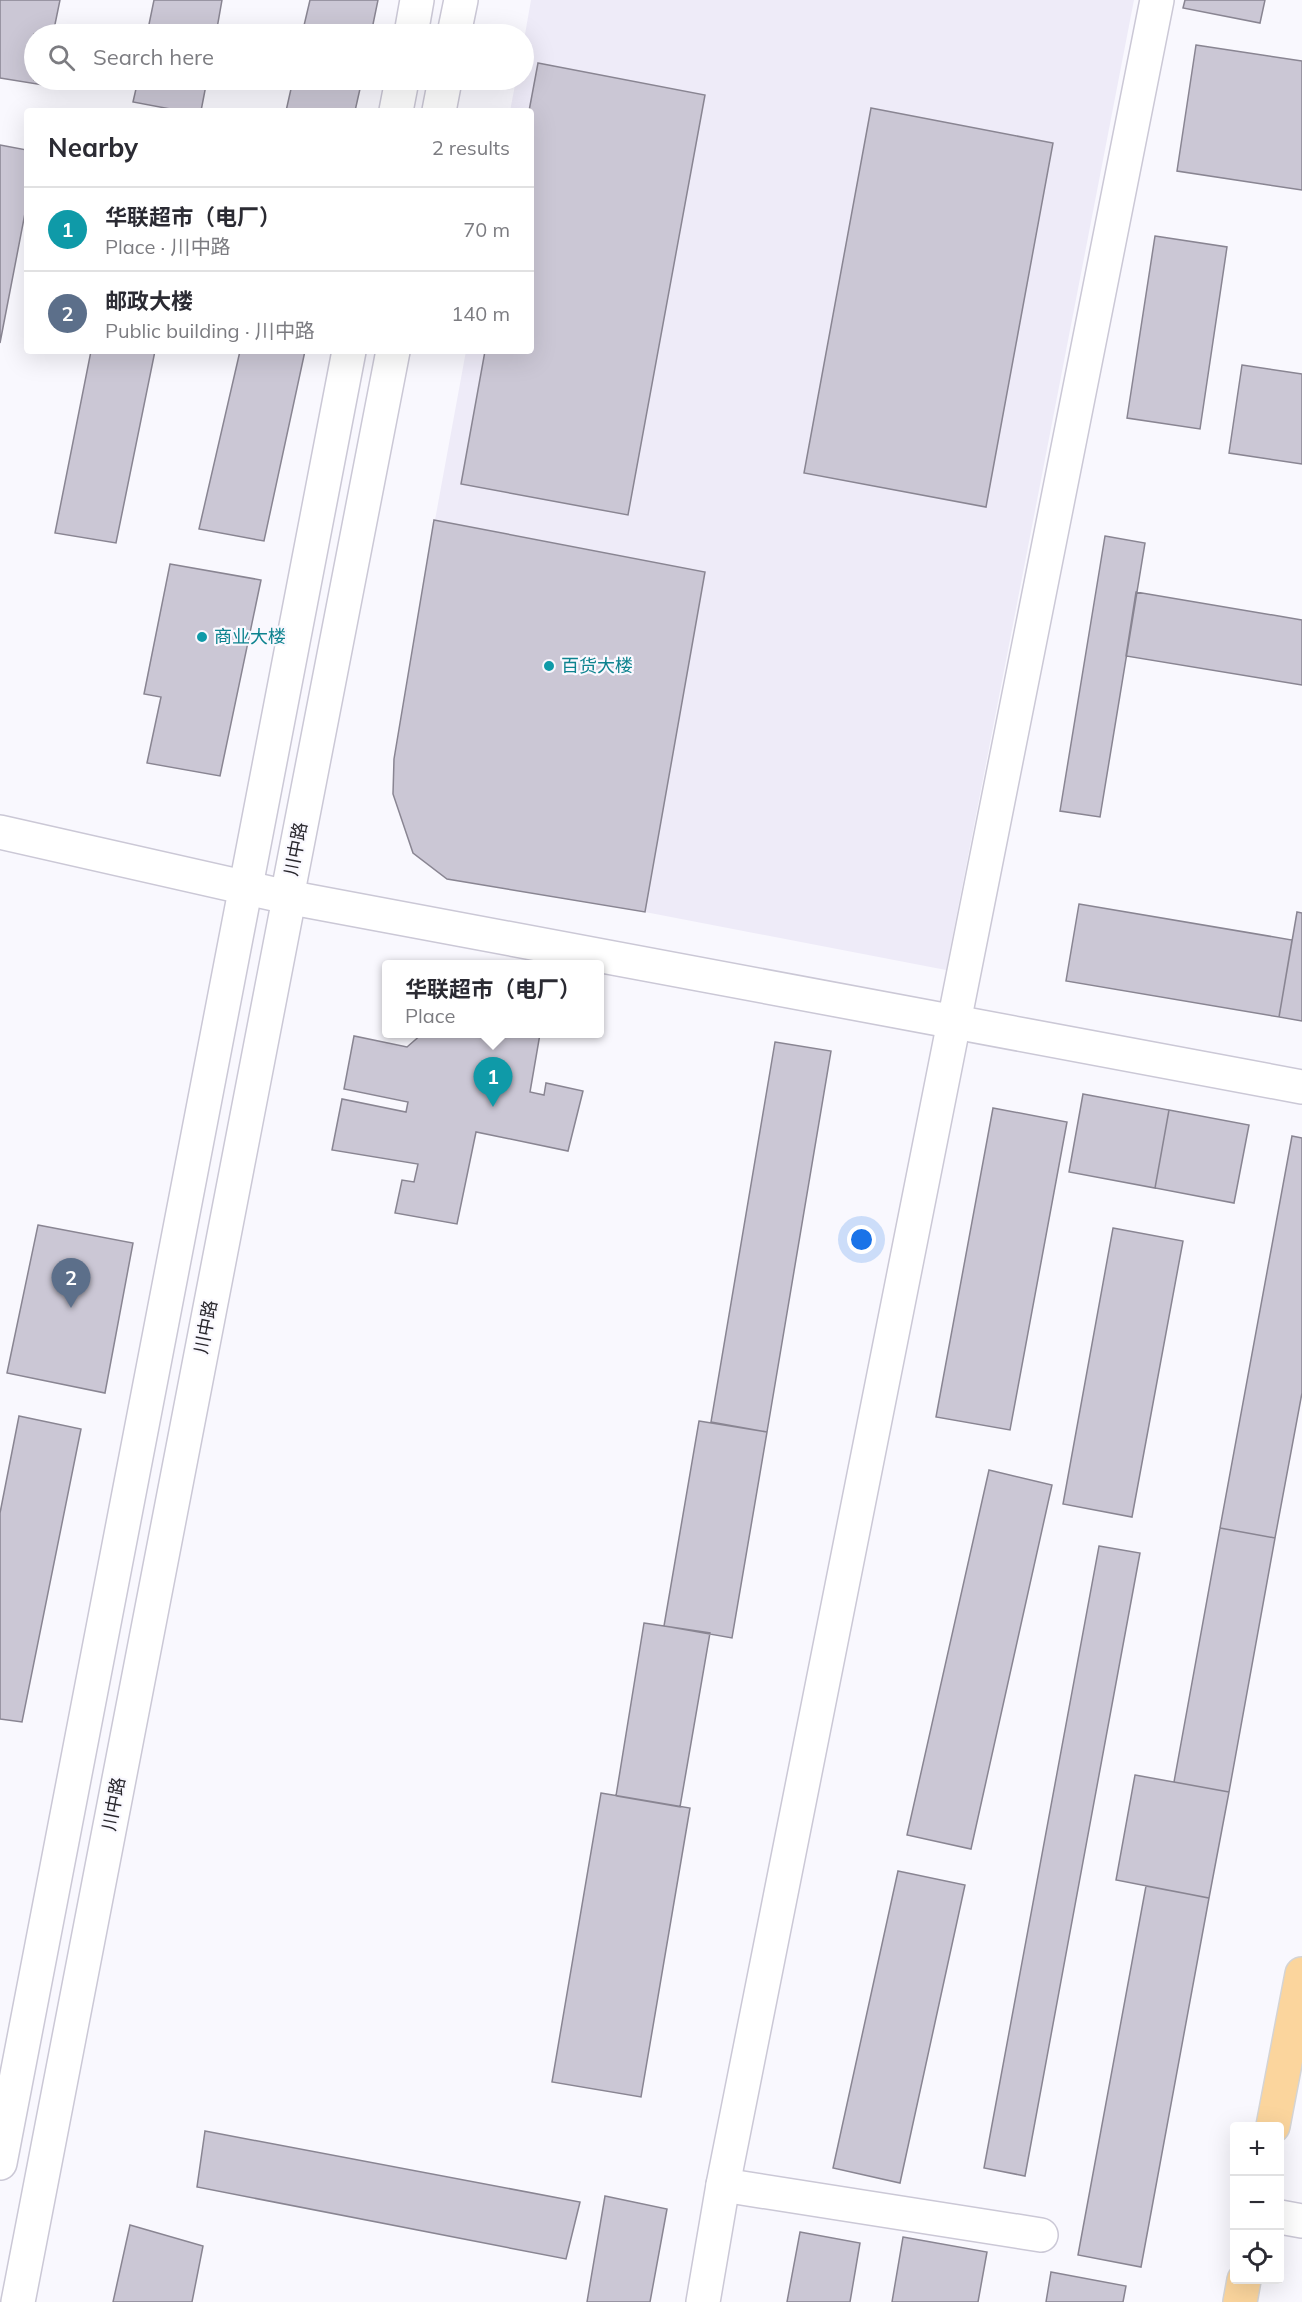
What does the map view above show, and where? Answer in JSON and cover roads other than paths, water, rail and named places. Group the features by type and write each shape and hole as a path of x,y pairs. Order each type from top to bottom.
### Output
{"main road":[{"path":"1274,2122 1302,1974"},
{"path":"1240,2302 1243,2284"}],"street":[{"path":"413,24 417,0"},
{"path":"456,24 461,0"},
{"path":"703,2302 723,2185 956,1022 1157,0"},
{"path":"397,108 400,90"},
{"path":"440,108 443,90"},
{"path":"0,2163 348,354"},
{"name":"川中路","path":"18,2302 392,354"},
{"path":"0,832 287,897 1302,1087"},
{"path":"723,2185 1041,2235"},
{"path":"1284,2218 1302,2221"}],"place":[{"name":"商业大楼","path":"202,637"},
{"name":"百货大楼","path":"549,666"},
{"name":"华联超市（电厂）","path":"493,1107"},
{"name":"邮政大楼","path":"71,1308"}]}
